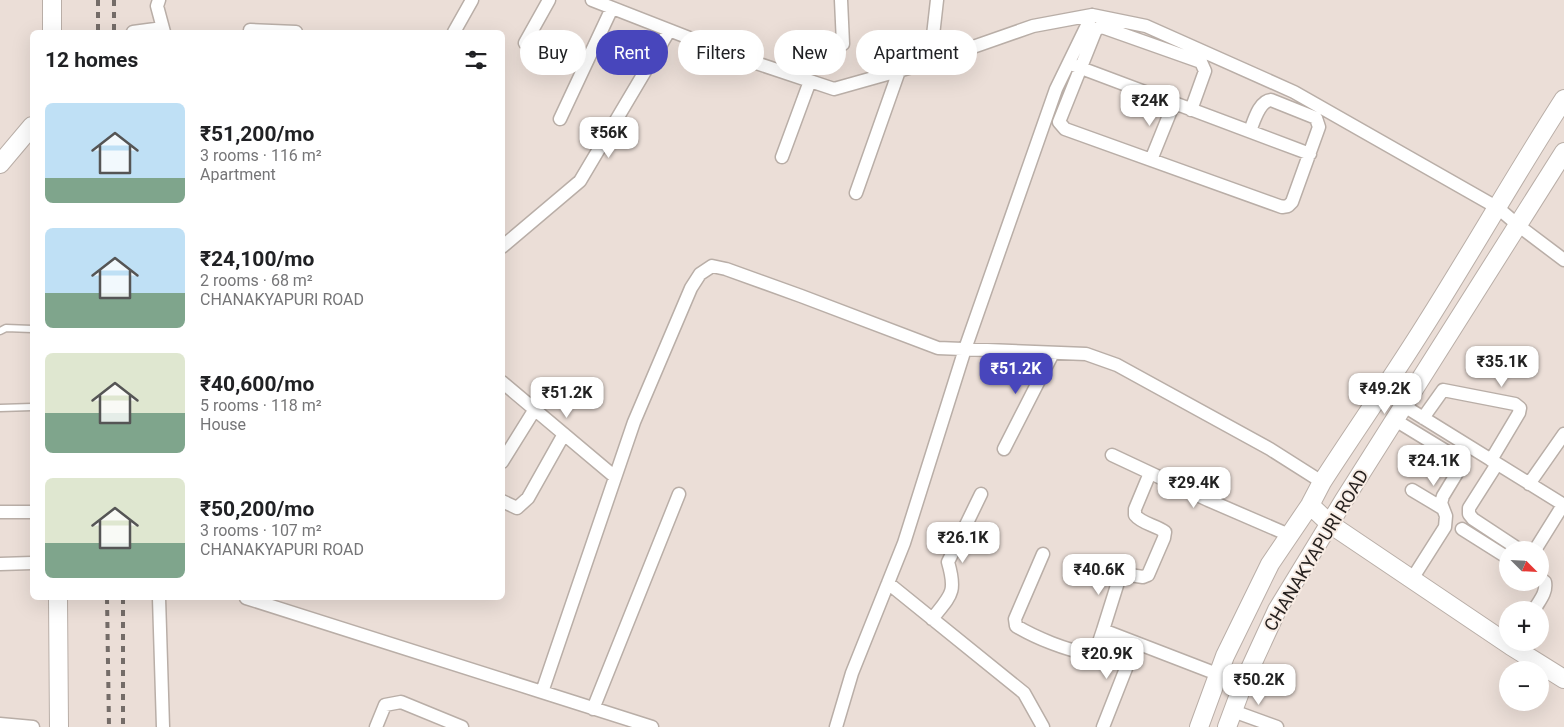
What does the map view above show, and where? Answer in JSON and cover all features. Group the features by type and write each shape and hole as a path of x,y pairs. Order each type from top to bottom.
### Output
{"street":[{"path":"52,0 52,30"},
{"path":"159,0 157,6 163,30"},
{"path":"455,30 472,0"},
{"path":"533,30 550,0"},
{"path":"592,0 738,58 834,89 885,75"},
{"path":"841,0 842,30"},
{"path":"934,30 937,0"},
{"path":"560,119 612,8"},
{"path":"1092,15 1074,66 1059,122 1064,129 1282,207 1288,206 1292,202 1320,128 1316,118 1271,100 1266,100 1262,104 1250,132"},
{"path":"977,46 1033,26 1092,15 1146,26 1294,92 1498,208 1564,260"},
{"path":"836,727 852,672 904,543 965,349 1056,89 1074,66 1095,32 1098,28 1102,27 1201,62 1205,71 1191,110"},
{"path":"505,244 580,181 669,31"},
{"path":"1074,66 1310,154"},
{"path":"856,193 898,75"},
{"path":"782,157 810,81"},
{"path":"1199,727 1225,656 1270,564 1422,330 1498,208 1524,161 1564,99"},
{"path":"1151,160 1174,103"},
{"path":"0,164 30,128"},
{"name":"CHANAKYAPURI ROAD","path":"1230,719 1243,684 1277,610 1564,152"},
{"path":"542,692 634,422 691,288 700,274 712,266 726,269 782,289 938,348 1086,354 1117,365 1270,449 1322,482"},
{"path":"1004,449 1053,352"},
{"path":"505,384 615,476"},
{"path":"1422,418 1443,390 1515,404 1520,408 1469,508 1469,514 1473,519 1506,541"},
{"path":"505,457 535,409"},
{"path":"1400,413 1422,418 1563,505 1541,541"},
{"path":"1400,413 1459,459 1461,463 1460,468 1442,496 1442,508 1446,516 1445,527 1412,579"},
{"path":"505,502 517,508 522,505 528,498 564,434"},
{"path":"1529,484 1564,434"},
{"path":"1112,455 1289,535"},
{"path":"1042,554 1015,619 1016,626 1077,652 1089,654 1097,648 1119,578 1123,574 1143,577 1148,575 1164,538 1165,532 1138,519 1135,515 1135,509 1150,473"},
{"path":"1412,490 1442,508"},
{"path":"593,708 679,494"},
{"path":"932,619 951,594 953,583 948,562 981,494"},
{"path":"1310,505 1330,524 1499,636"},
{"path":"0,512 30,512"},
{"path":"1462,529 1499,552"},
{"path":"0,564 30,563"},
{"path":"888,583 1024,693 1043,727"},
{"path":"58,600 59,727"},
{"path":"159,600 163,727"},
{"path":"252,600 593,708 616,722 652,727"},
{"path":"1103,630 1243,684"},
{"path":"1103,727 1136,643"},
{"path":"1522,651 1564,679"},
{"path":"376,727 384,705 401,702 462,727"},
{"path":"1230,719 1277,727"},
{"path":"0,724 33,727"}],"lane":[{"path":"0,330 6,328 30,329"},
{"path":"0,408 30,407"}],"railway":[{"path":"98,0 98,30"},
{"path":"114,0 114,30"},
{"path":"107,600 109,727"},
{"path":"123,600 123,727"}]}
